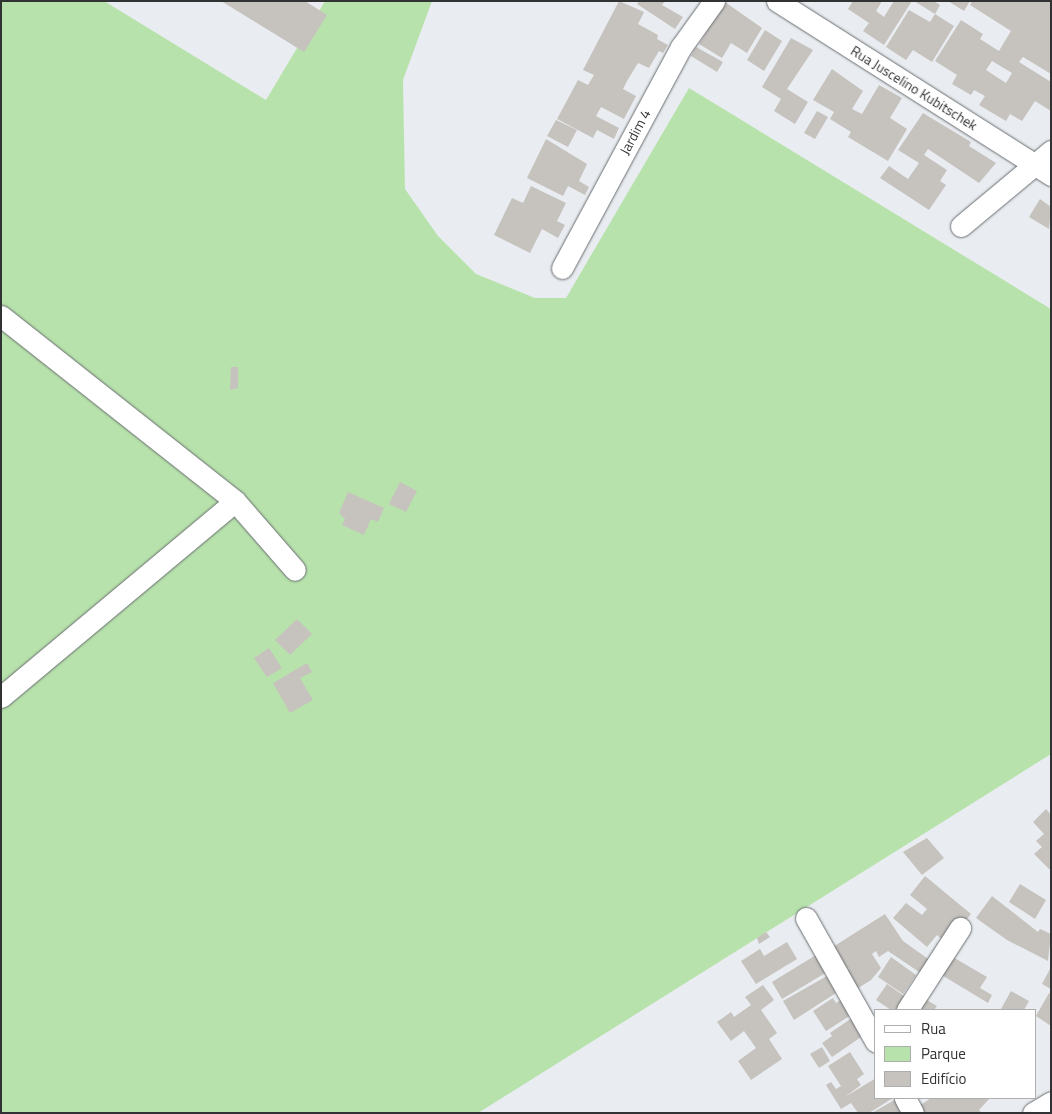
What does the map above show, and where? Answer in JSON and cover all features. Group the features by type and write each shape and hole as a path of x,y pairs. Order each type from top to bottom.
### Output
{"street":[{"name":"Jardim 4","path":"562,268 681,47 714,1"},
{"name":"Rua Juscelino Kubitschek","path":"777,1 1043,171"},
{"path":"962,226 1043,171 1051,151"},
{"path":"1,316 236,501 295,570"},
{"path":"1,697 236,501"},
{"path":"806,918 874,1038"},
{"path":"908,1009 960,928"},
{"path":"906,1099 913,1113"},
{"path":"1033,1113 1051,1102"}],"green space":[{"path":"1,1 104,1 266,100 325,1 432,1 403,80 405,189 438,236 476,274 535,298 566,298 689,88 1051,309 1051,754 478,1113 1,1113"}],"building":[{"path":"221,1 305,1 327,15 304,52"},
{"path":"619,1 644,12 638,24 658,35 657,39 668,45 663,53 659,51 649,68 638,63 627,81 623,89 636,96 624,119 601,107 596,116 619,128 614,139 597,130 593,138 557,119 578,80 588,85 594,75 583,70"},
{"path":"639,1 665,1 662,5 683,17 675,29 637,4"},
{"path":"853,1 882,1 876,11 884,17 894,1 912,1 884,45 863,31 869,23 848,9"},
{"path":"914,1 934,1 940,5 935,14"},
{"path":"948,1 970,1 964,11"},
{"path":"972,1 1051,1 1051,74 1023,57 1019,62 1051,82 1051,111 1035,101 1022,121 1010,114 1006,121 979,105 985,96 974,90 971,95 952,84 957,75 935,61 961,20 983,34 980,39 999,51 1011,31 970,5","holes":["992,61 1012,73 1006,83 986,70"]},
{"path":"725,2 762,28 747,53 731,43 722,58 699,44"},
{"path":"909,10 930,22 935,14 954,26 932,62 913,50 906,60 886,47"},
{"path":"765,30 782,41 764,71 747,60"},
{"path":"791,38 813,50 787,89 808,102 795,124 774,111 781,99 762,87"},
{"path":"696,47 723,62 717,72 691,56"},
{"path":"832,69 863,91 852,109 862,114 879,85 902,98 890,118 907,129 888,161 848,137 851,132 830,119 834,112 813,100"},
{"path":"817,111 828,117 815,139 804,133"},
{"path":"923,113 971,142 969,146 996,163 979,183 928,149 924,155 947,170 940,181 946,185 929,210 880,178 889,166 908,179 919,163 898,150"},
{"path":"556,120 577,130 568,147 547,136"},
{"path":"546,139 587,164 579,181 589,187 585,195 568,186 563,196 527,178"},
{"path":"531,186 566,203 557,221 565,225 558,238 542,229 530,253 494,235 512,198 523,203"},
{"path":"1040,199 1051,207 1049,229 1029,217"},
{"path":"231,367 238,367 238,388 230,390"},
{"path":"400,482 417,491 406,512 389,504"},
{"path":"348,492 384,508 378,522 371,519 364,535 342,525 345,519 339,513"},
{"path":"297,619 312,634 290,655 275,640"},
{"path":"269,648 282,668 267,677 254,658"},
{"path":"307,663 312,672 300,678 313,700 290,713 273,683"},
{"path":"1046,809 1051,815 1051,871 1034,854 1042,847 1036,841 1044,834 1033,822"},
{"path":"927,838 944,858 922,875 903,852"},
{"path":"925,876 971,914 947,944 937,935 927,947 893,918 906,903 922,915 927,909 910,895"},
{"path":"1020,884 1046,900 1035,919 1009,902"},
{"path":"992,896 1038,932 1040,929 1051,934 1048,961 1007,940 976,918"},
{"path":"885,914 903,941 931,961 922,974 888,951 879,957 876,951 872,954 881,968 871,980 852,992 840,974 850,968 842,970 828,950"},
{"path":"766,932 770,937 759,944 757,938"},
{"path":"787,942 797,959 756,984 741,961 760,949 764,956"},
{"path":"816,955 827,972 782,999 772,982"},
{"path":"951,956 987,977 980,988 992,995 988,1003 940,974"},
{"path":"891,957 916,975 903,994 878,977"},
{"path":"1051,967 1051,989 1042,984"},
{"path":"827,976 836,993 794,1020 783,1001"},
{"path":"887,984 907,998 900,1009 890,1009 876,1000"},
{"path":"763,985 774,1000 761,1010 777,1033 769,1039 782,1059 751,1080 738,1061 756,1048 744,1031 731,1041 717,1022 731,1012 734,1017 751,1005 745,997"},
{"path":"1011,991 1029,1001 1025,1009 1001,1009"},
{"path":"1049,993 1051,994 1051,1026 1037,1017"},
{"path":"833,998 836,1003 841,1000 851,1015 826,1031 813,1011"},
{"path":"923,998 937,1006 935,1009 918,1009"},
{"path":"852,1018 864,1035 832,1057 822,1043 832,1036 830,1033"},
{"path":"822,1047 830,1061 819,1068 810,1054"},
{"path":"850,1052 864,1074 857,1079 861,1085 845,1097 874,1079 874,1099 891,1099 869,1113 858,1113 851,1103 841,1109 826,1085 831,1082 836,1089 841,1086 828,1066"},
{"path":"896,1099 904,1113 872,1113"},
{"path":"930,1099 989,1099 979,1110 982,1113 923,1113 919,1106"}]}
